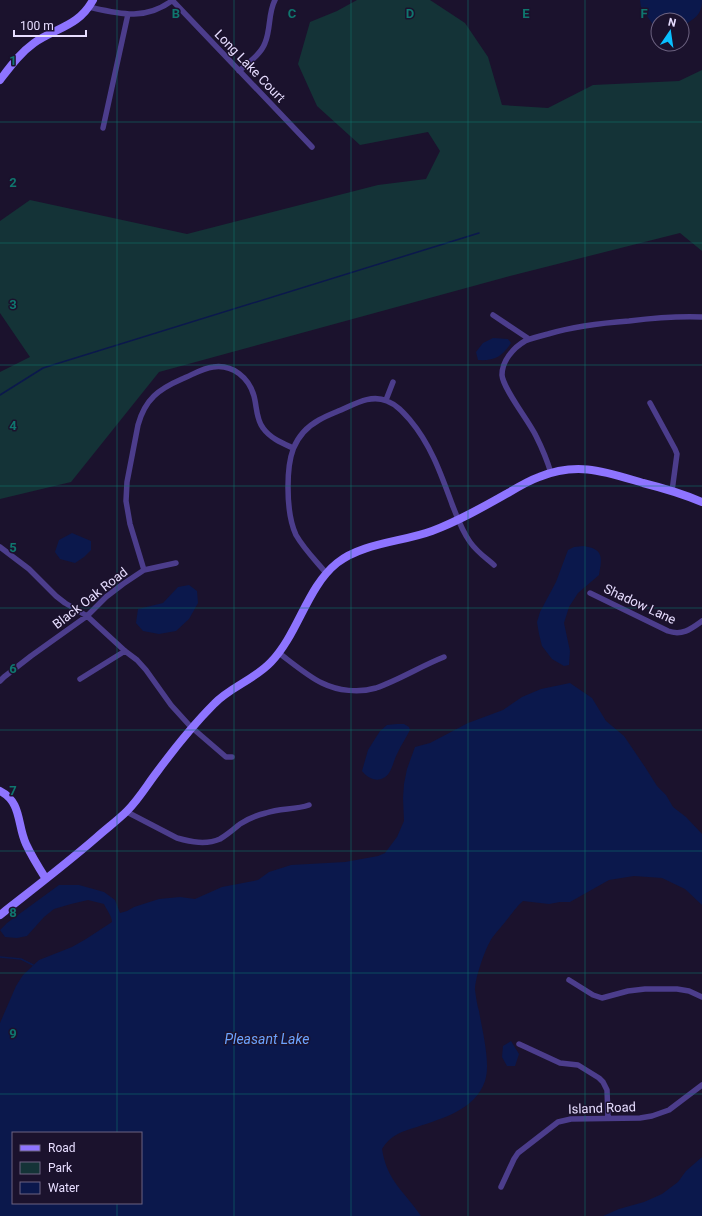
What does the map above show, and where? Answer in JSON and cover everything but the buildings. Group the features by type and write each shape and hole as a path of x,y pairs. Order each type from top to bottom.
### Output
{"street":[{"path":"0,80 24,51 42,38 76,20 91,3 128,14 139,14 160,8 173,0"},
{"name":"Long Lake Court","path":"173,0 312,147"},
{"path":"239,70 264,46 267,38 271,10 275,0"},
{"path":"103,128 128,14"},
{"path":"493,315 529,339"},
{"path":"551,473 537,437 507,388 503,378 503,368 507,359 514,350 529,339 564,329 599,323 663,317 702,317"},
{"name":"Black Oak Road","path":"0,681 31,656 87,616 115,589 144,570 128,513 126,490 140,417 148,402 160,390 214,366 229,368 246,379 250,385 259,421 265,432 293,448"},
{"path":"386,400 393,382"},
{"path":"326,573 302,544 296,534 288,504 289,462 293,448 308,427 320,419 367,399 376,398 392,403 417,429 425,441 438,468 466,536 482,555 494,565"},
{"path":"650,403 677,454 672,491"},
{"path":"0,915 127,812 174,750 216,702 224,695 263,670 279,653 316,587 326,573 338,562 354,552 417,536 434,530 458,519 531,480 551,473 575,469 596,470 610,473 672,491 702,502"},
{"path":"0,547 29,569 56,596 87,616 137,660 171,705 192,728 226,757 232,757"},
{"path":"144,570 176,563"},
{"name":"Shadow Lane","path":"590,593 673,633 688,631 702,621"},
{"path":"80,679 125,651"},
{"path":"279,653 322,683 355,691 376,688 430,662 444,657"},
{"path":"0,791 10,798 17,809 26,843 46,879"},
{"path":"127,812 177,838 190,842 203,842 219,839 241,824 257,816 277,810 301,808 309,805"},
{"path":"569,980 593,995 602,998 632,990 645,989 677,989 689,991 702,997"},
{"path":"519,1044 560,1063 578,1065 599,1078 607,1090 608,1118"},
{"name":"Island Road","path":"502,1187 518,1153 558,1122 571,1119 643,1118 660,1114 677,1104 702,1085"}],"green space":[{"path":"357,0 430,0 465,23 488,57 502,105 548,108 593,85 679,81 702,70 702,251 680,233 510,276 159,372 71,482 0,499 0,372 30,357 0,313 0,221 30,200 187,234 378,185 426,179 440,151 428,132 360,145 317,106 298,64 310,22 337,11"}],"water":[{"path":"640,0 702,0 701,10 690,22 690,12 650,12 650,20 641,7"},
{"path":"493,338 508,339 511,343 501,355 489,360 478,360 476,352 483,343"},
{"path":"72,533 91,541 91,550 75,563 60,559 55,552 59,540"},
{"path":"584,546 595,549 600,555 599,575 578,593 569,607 564,623 570,651 569,665 564,666 552,659 542,646 537,622 540,612 556,582 568,550 574,547"},
{"path":"189,585 197,591 198,603 189,619 176,631 159,634 143,631 136,623 138,609 163,603 178,587"},
{"name":"Pleasant Lake","path":"570,683 592,698 606,721 624,736 657,786 666,795 673,807 686,817 702,834 702,905 685,889 662,878 634,876 609,880 570,902 549,904 523,901 517,907 489,943 475,985 487,1056 487,1074 480,1091 474,1099 457,1112 397,1134 385,1144 382,1149 384,1160 392,1178 421,1216 0,1216 0,1023 16,986 23,975 39,960 72,947 112,922 112,920 104,904 88,900 54,909 44,917 27,936 17,938 5,937 0,930 7,923 59,885 79,885 104,892 115,900 120,913 159,899 180,897 195,899 222,887 258,880 269,872 291,865 345,862 378,856 385,853 397,837 404,821 404,784 407,769 415,747 430,743 468,723 503,710 522,697 541,689"},
{"path":"404,724 409,727 410,730 395,757 392,768 382,779 375,780 368,777 362,771 368,750 380,731 387,725"},
{"path":"511,1041 519,1054 515,1066 507,1066 502,1057 503,1046"},
{"path":"702,1157 702,1216 603,1216 619,1209 644,1202 662,1194 678,1182 686,1171"}],"waterway":[{"path":"0,395 43,368 479,233"},
{"path":"0,957 21,959 33,965"}]}
